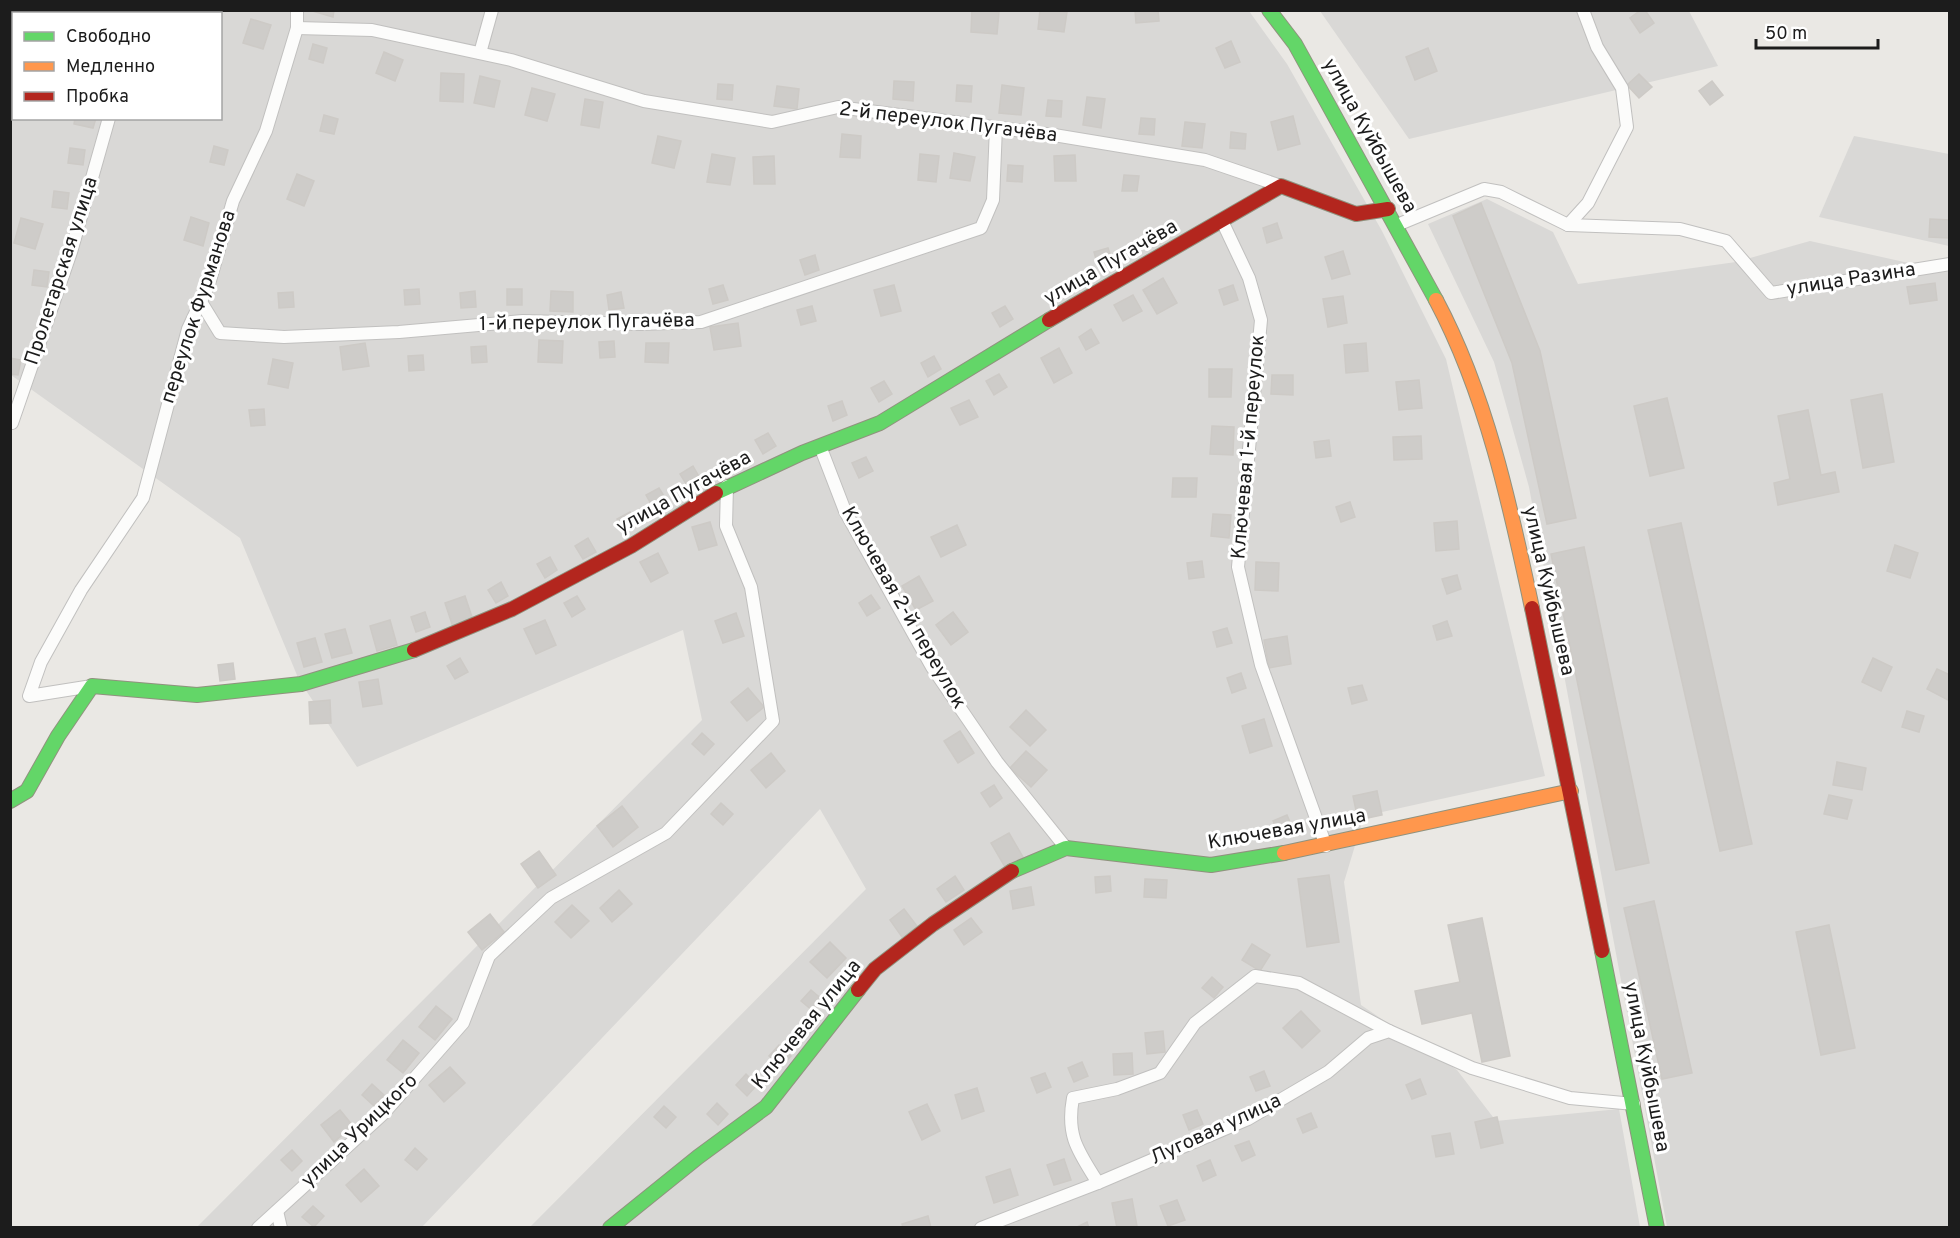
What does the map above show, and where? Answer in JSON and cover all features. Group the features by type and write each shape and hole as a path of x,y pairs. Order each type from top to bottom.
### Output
{"street":[{"name":"переулок Фурманова","path":"92,686 29,696 41,662 81,590 143,498 188,329 209,284 233,201 266,131 297,28 297,10"},
{"path":"480,53 492,10"},
{"name":"улица Куйбышева","path":"1269,10 1295,44 1397,225 1444,314 1479,399 1517,537 1571,791 1657,1227"},
{"path":"1568,225 1588,203 1627,127 1622,88 1597,47 1582,10"},
{"name":"2-й переулок Пугачёва","path":"297,28 372,30 512,60 645,101 772,122 838,107 996,127 1204,160 1281,186"},
{"name":"Пролетарская улица","path":"12,423 71,252 108,120"},
{"name":"1-й переулок Пугачёва","path":"201,302 220,333 284,337 399,332 523,321 640,324 701,322 981,228 993,200 996,127"},
{"path":"1281,186 1356,214 1388,209"},
{"name":"улица Пугачёва","path":"92,686 197,695 301,684 421,648 512,609 631,546 727,486 880,423 1020,337 1281,186"},
{"name":"улица Разина","path":"1397,225 1484,189 1501,192 1568,225 1680,229 1725,241 1771,293 1950,264"},
{"name":"Ключевая 1-й переулок","path":"1222,221 1249,278 1261,320 1238,567 1261,665 1326,846"},
{"name":"Ключевая 2-й переулок","path":"820,446 845,511 932,667 997,762 1066,848"},
{"name":"улица Урицкого","path":"258,1227 384,1113 463,1023 489,956 551,898 666,832 773,721 751,587 726,526 727,486"},
{"path":"10,801 27,791 58,736 92,686"},
{"name":"Ключевая улица","path":"610,1227 698,1156 766,1107 875,969 933,924 1002,876 1066,848 1211,865 1326,846 1571,791"},
{"path":"1098,1183 1078,1151 1072,1131 1069,1120 1073,1098 1118,1089 1160,1073 1195,1023 1255,976 1299,983 1389,1031 1472,1068 1570,1098 1634,1104"},
{"name":"Луговая улица","path":"981,1227 1098,1183 1248,1119 1328,1072 1368,1038 1389,1031"},
{"path":"276,1211 281,1227"}],"shaded area":[{"path":"11,11 1249,11 1287,64 1382,231 1446,359 1545,776 1364,816 1344,882 1361,1005 1457,1070 1496,1121 1619,1109 1640,1227 530,1227 866,889 820,809 422,1227 197,1227 702,720 683,630 357,767 299,680 240,538 11,375"},
{"path":"1320,11 1689,11 1718,66 1409,139"},
{"path":"1854,136 1949,154 1949,246 1819,217"},
{"path":"1487,199 1553,232 1578,284 1736,262 1810,241 1949,272 1949,1227 1667,1227 1529,487 1494,362 1428,224"}],"building":[{"path":"102,10 122,10 122,12 102,12"},
{"path":"309,10 334,10 333,17"},
{"path":"972,10 999,12 997,34 971,32"},
{"path":"1040,10 1067,12 1064,32 1038,29"},
{"path":"1135,10 1158,10 1159,21 1136,23"},
{"path":"1641,10 1645,10 1654,23 1640,33 1630,18"},
{"path":"251,19 271,25 263,49 243,43"},
{"path":"1231,41 1240,62 1225,68 1216,48"},
{"path":"313,44 327,48 323,63 309,59"},
{"path":"1428,48 1437,71 1415,80 1406,57"},
{"path":"384,52 403,60 395,81 376,73"},
{"path":"441,73 464,74 463,102 440,101"},
{"path":"1639,74 1652,87 1639,98 1627,85"},
{"path":"480,76 500,81 494,107 474,103"},
{"path":"894,81 914,82 913,101 893,99"},
{"path":"1712,81 1723,95 1710,105 1699,91"},
{"path":"718,84 733,85 732,100 717,99"},
{"path":"957,85 972,86 971,102 956,101"},
{"path":"1002,85 1024,88 1021,115 999,113"},
{"path":"777,86 799,89 797,109 774,106"},
{"path":"532,88 555,94 547,121 525,115"},
{"path":"1087,97 1105,99 1101,128 1083,125"},
{"path":"585,99 603,102 599,128 581,125"},
{"path":"1048,100 1062,101 1061,117 1046,116"},
{"path":"324,115 338,119 334,134 320,131"},
{"path":"1293,116 1300,144 1278,150 1271,122"},
{"path":"1141,118 1155,119 1154,135 1139,134"},
{"path":"75,120 95,120 93,128 74,124"},
{"path":"1185,122 1205,124 1202,148 1182,146"},
{"path":"1231,132 1246,134 1245,149 1230,148"},
{"path":"842,134 861,136 860,158 840,157"},
{"path":"658,136 681,141 674,168 652,163"},
{"path":"214,146 228,150 224,165 210,162"},
{"path":"70,148 85,150 83,165 68,163"},
{"path":"954,153 975,157 970,181 950,178"},
{"path":"712,154 735,158 730,185 707,182"},
{"path":"920,154 939,156 936,182 918,180"},
{"path":"1075,155 1076,181 1055,181 1054,156"},
{"path":"774,156 775,184 754,184 753,157"},
{"path":"1008,165 1023,166 1022,182 1007,181"},
{"path":"297,174 314,181 304,206 287,199"},
{"path":"1124,175 1139,176 1137,191 1122,191"},
{"path":"54,191 69,193 67,209 52,207"},
{"path":"1481,203 1540,351 1576,518 1547,524 1512,363 1453,216"},
{"path":"191,217 209,223 203,246 184,240"},
{"path":"21,218 43,224 35,249 14,243"},
{"path":"1930,219 1950,220 1949,238 1929,237"},
{"path":"1277,223 1282,238 1267,243 1263,228"},
{"path":"1108,248 1113,263 1098,267 1094,252"},
{"path":"1343,251 1350,274 1332,279 1325,257"},
{"path":"815,255 819,270 805,275 800,260"},
{"path":"34,270 49,272 47,287 32,285"},
{"path":"1163,278 1177,303 1157,314 1143,290"},
{"path":"1935,283 1937,300 1910,304 1907,287"},
{"path":"723,285 728,300 713,304 709,289"},
{"path":"894,285 901,311 881,316 874,290"},
{"path":"1233,285 1238,300 1224,305 1219,290"},
{"path":"419,289 420,304 405,305 404,290"},
{"path":"507,289 522,289 522,305 507,305"},
{"path":"475,291 476,307 461,308 460,293"},
{"path":"551,291 573,292 573,312 550,311"},
{"path":"293,292 294,307 279,308 278,293"},
{"path":"621,292 624,308 609,310 607,295"},
{"path":"1133,295 1142,311 1123,321 1114,305"},
{"path":"1343,296 1347,323 1328,327 1323,299"},
{"path":"812,306 816,321 801,325 797,310"},
{"path":"1005,306 1013,319 1000,327 992,313"},
{"path":"738,323 741,346 714,350 710,327"},
{"path":"1091,329 1099,343 1086,350 1079,337"},
{"path":"539,340 563,341 562,363 538,362"},
{"path":"614,341 615,357 600,358 599,342"},
{"path":"365,343 369,366 343,370 340,347"},
{"path":"646,343 669,343 668,363 645,362"},
{"path":"1366,343 1368,371 1346,373 1344,345"},
{"path":"486,346 487,362 472,363 471,347"},
{"path":"1059,348 1072,373 1054,383 1041,358"},
{"path":"423,355 424,370 409,371 408,356"},
{"path":"934,356 941,369 928,377 921,363"},
{"path":"10,358 21,360 18,375 10,374"},
{"path":"273,359 293,363 288,388 268,384"},
{"path":"1209,369 1232,369 1231,397 1209,397"},
{"path":"999,374 1007,387 994,395 986,381"},
{"path":"1272,375 1293,375 1293,395 1271,394"},
{"path":"1419,380 1422,408 1399,410 1396,382"},
{"path":"884,381 892,394 879,402 871,388"},
{"path":"1882,394 1894,462 1863,468 1851,400"},
{"path":"1667,398 1684,468 1650,476 1634,406"},
{"path":"969,400 978,417 960,425 951,408"},
{"path":"842,401 847,415 833,421 828,406"},
{"path":"264,409 265,425 251,426 249,410"},
{"path":"1808,410 1821,475 1835,472 1839,492 1778,505 1774,483 1790,479 1778,416"},
{"path":"1212,426 1234,427 1233,455 1210,454"},
{"path":"768,433 776,446 763,454 755,440"},
{"path":"1421,436 1422,459 1394,460 1393,437"},
{"path":"1329,440 1331,456 1316,458 1314,442"},
{"path":"866,457 873,471 859,478 852,463"},
{"path":"693,466 701,480 688,487 680,474"},
{"path":"1173,478 1197,478 1196,497 1172,497"},
{"path":"659,488 667,501 654,509 646,495"},
{"path":"1350,502 1355,517 1341,522 1336,507"},
{"path":"630,512 638,525 625,533 617,519"},
{"path":"1213,514 1231,515 1229,538 1211,536"},
{"path":"1457,521 1459,549 1436,551 1434,523"},
{"path":"710,522 717,545 699,550 692,527"},
{"path":"1681,523 1752,844 1720,851 1648,530"},
{"path":"957,525 966,545 941,557 931,537"},
{"path":"588,538 596,552 583,559 575,546"},
{"path":"1895,545 1918,553 1910,578 1887,571"},
{"path":"1584,547 1649,863 1616,870 1551,554"},
{"path":"658,553 668,573 651,582 640,562"},
{"path":"550,557 557,570 545,578 537,564"},
{"path":"1202,561 1204,577 1189,579 1187,563"},
{"path":"1256,562 1279,563 1278,591 1255,590"},
{"path":"1457,575 1461,589 1447,594 1442,579"},
{"path":"919,576 933,601 916,610 902,586"},
{"path":"501,582 508,596 496,603 488,590"},
{"path":"871,595 880,608 867,616 859,603"},
{"path":"465,596 473,620 453,627 445,603"},
{"path":"577,596 585,609 572,617 564,603"},
{"path":"425,612 430,627 416,632 411,617"},
{"path":"953,612 968,632 951,645 936,625"},
{"path":"736,613 744,636 723,643 715,621"},
{"path":"390,620 397,645 377,651 370,626"},
{"path":"545,620 556,645 536,654 524,629"},
{"path":"1447,621 1452,636 1437,640 1433,626"},
{"path":"1227,628 1232,643 1217,647 1213,632"},
{"path":"345,629 352,653 332,658 325,634"},
{"path":"1287,636 1291,664 1269,668 1264,640"},
{"path":"315,638 322,662 304,667 297,643"},
{"path":"460,658 468,672 455,679 447,666"},
{"path":"1873,658 1892,667 1881,691 1862,682"},
{"path":"233,663 235,679 220,681 218,665"},
{"path":"1937,669 1950,675 1950,701 1927,689"},
{"path":"1241,673 1246,688 1232,693 1227,678"},
{"path":"378,679 382,704 363,707 359,682"},
{"path":"1362,685 1367,700 1352,704 1348,688"},
{"path":"748,688 764,707 747,721 731,702"},
{"path":"330,700 331,723 310,724 309,702"},
{"path":"1026,710 1046,730 1030,746 1010,727"},
{"path":"1907,711 1924,716 1919,732 1902,727"},
{"path":"1264,719 1272,746 1250,753 1242,726"},
{"path":"960,731 974,753 958,763 944,741"},
{"path":"702,733 714,744 704,755 692,744"},
{"path":"1026,751 1047,770 1031,787 1010,768"},
{"path":"771,753 785,771 766,788 751,770"},
{"path":"1837,762 1866,768 1862,790 1833,785"},
{"path":"994,785 1002,798 990,807 981,793"},
{"path":"1377,791 1382,815 1358,820 1353,796"},
{"path":"1829,795 1852,800 1847,819 1824,814"},
{"path":"721,803 733,814 723,825 711,814"},
{"path":"622,806 638,827 613,847 597,826"},
{"path":"1287,815 1293,829 1280,835 1273,821"},
{"path":"1009,833 1023,857 1005,867 991,843"},
{"path":"539,851 556,875 538,888 521,864"},
{"path":"1329,875 1339,942 1307,947 1298,879"},
{"path":"955,876 964,890 946,902 937,889"},
{"path":"1110,876 1111,891 1096,893 1095,877"},
{"path":"1145,879 1167,880 1166,898 1144,897"},
{"path":"1031,887 1034,905 1013,909 1010,891"},
{"path":"619,890 632,904 612,922 600,908"},
{"path":"1654,901 1692,1073 1662,1079 1624,908"},
{"path":"572,905 589,921 571,938 555,922"},
{"path":"904,909 917,926 902,937 890,920"},
{"path":"490,914 504,932 482,950 468,932"},
{"path":"971,918 982,932 964,945 954,930"},
{"path":"1482,918 1510,1056 1482,1062 1472,1013 1422,1024 1415,991 1460,982 1448,925"},
{"path":"1829,925 1855,1048 1821,1055 1796,932"},
{"path":"830,942 846,958 827,978 810,962"},
{"path":"1252,944 1270,955 1260,971 1242,960"},
{"path":"1212,977 1223,987 1214,998 1202,988"},
{"path":"811,990 823,1000 813,1011 801,1001"},
{"path":"436,1006 452,1019 435,1040 419,1027"},
{"path":"1301,1011 1320,1031 1302,1048 1283,1028"},
{"path":"1163,1031 1165,1052 1147,1054 1145,1033"},
{"path":"403,1040 419,1053 403,1073 387,1060"},
{"path":"779,1045 791,1056 781,1067 769,1056"},
{"path":"1132,1053 1133,1074 1114,1075 1113,1054"},
{"path":"1082,1062 1088,1076 1074,1082 1068,1068"},
{"path":"450,1067 465,1083 444,1102 429,1085"},
{"path":"1264,1071 1270,1086 1256,1091 1250,1077"},
{"path":"1045,1073 1051,1087 1037,1093 1031,1078"},
{"path":"746,1074 757,1085 747,1096 736,1085"},
{"path":"1420,1079 1426,1094 1412,1099 1406,1085"},
{"path":"372,1084 384,1095 374,1106 362,1095"},
{"path":"977,1088 984,1111 962,1119 955,1095"},
{"path":"717,1103 728,1114 718,1125 707,1114"},
{"path":"927,1104 940,1131 922,1140 909,1112"},
{"path":"664,1106 676,1117 666,1128 654,1117"},
{"path":"340,1110 353,1126 334,1142 321,1125"},
{"path":"1197,1110 1203,1124 1189,1130 1183,1115"},
{"path":"1311,1113 1317,1127 1303,1133 1297,1119"},
{"path":"1497,1117 1503,1143 1481,1148 1475,1122"},
{"path":"1450,1133 1454,1154 1436,1157 1432,1136"},
{"path":"1249,1141 1255,1155 1242,1161 1235,1146"},
{"path":"415,1148 427,1159 417,1170 405,1160"},
{"path":"292,1150 302,1161 292,1171 281,1160"},
{"path":"1064,1159 1071,1180 1054,1185 1047,1165"},
{"path":"1210,1160 1216,1175 1203,1181 1197,1166"},
{"path":"364,1169 379,1186 361,1202 346,1185"},
{"path":"1010,1169 1018,1195 994,1203 986,1177"},
{"path":"1132,1199 1137,1226 1117,1228 1112,1203"},
{"path":"1177,1200 1185,1220 1168,1226 1160,1206"},
{"path":"313,1206 324,1216 314,1227 302,1217"},
{"path":"928,1216 931,1228 903,1228 902,1224"},
{"path":"1087,1222 1089,1228 1075,1228"}],"traffic: fast":[{"path":"1269,10 1295,44 1436,300"},
{"path":"716,493 802,453 880,423 1049,320"},
{"path":"10,801 27,791 58,736 92,686 197,695 301,684 414,650"},
{"path":"1012,871 1066,848 1211,865 1284,853"},
{"path":"1602,951 1657,1228"},
{"path":"610,1228 698,1157 766,1107 858,990"}],"traffic: slow":[{"path":"1436,300 1454,336 1483,411 1515,529 1532,608"},
{"path":"1284,853 1571,791"}],"traffic: jam":[{"path":"1049,320 1281,186 1356,214 1388,209"},
{"path":"414,650 512,609 631,546 716,493"},
{"path":"1532,608 1602,951"},
{"path":"858,990 875,969 933,924 1012,871"}]}
